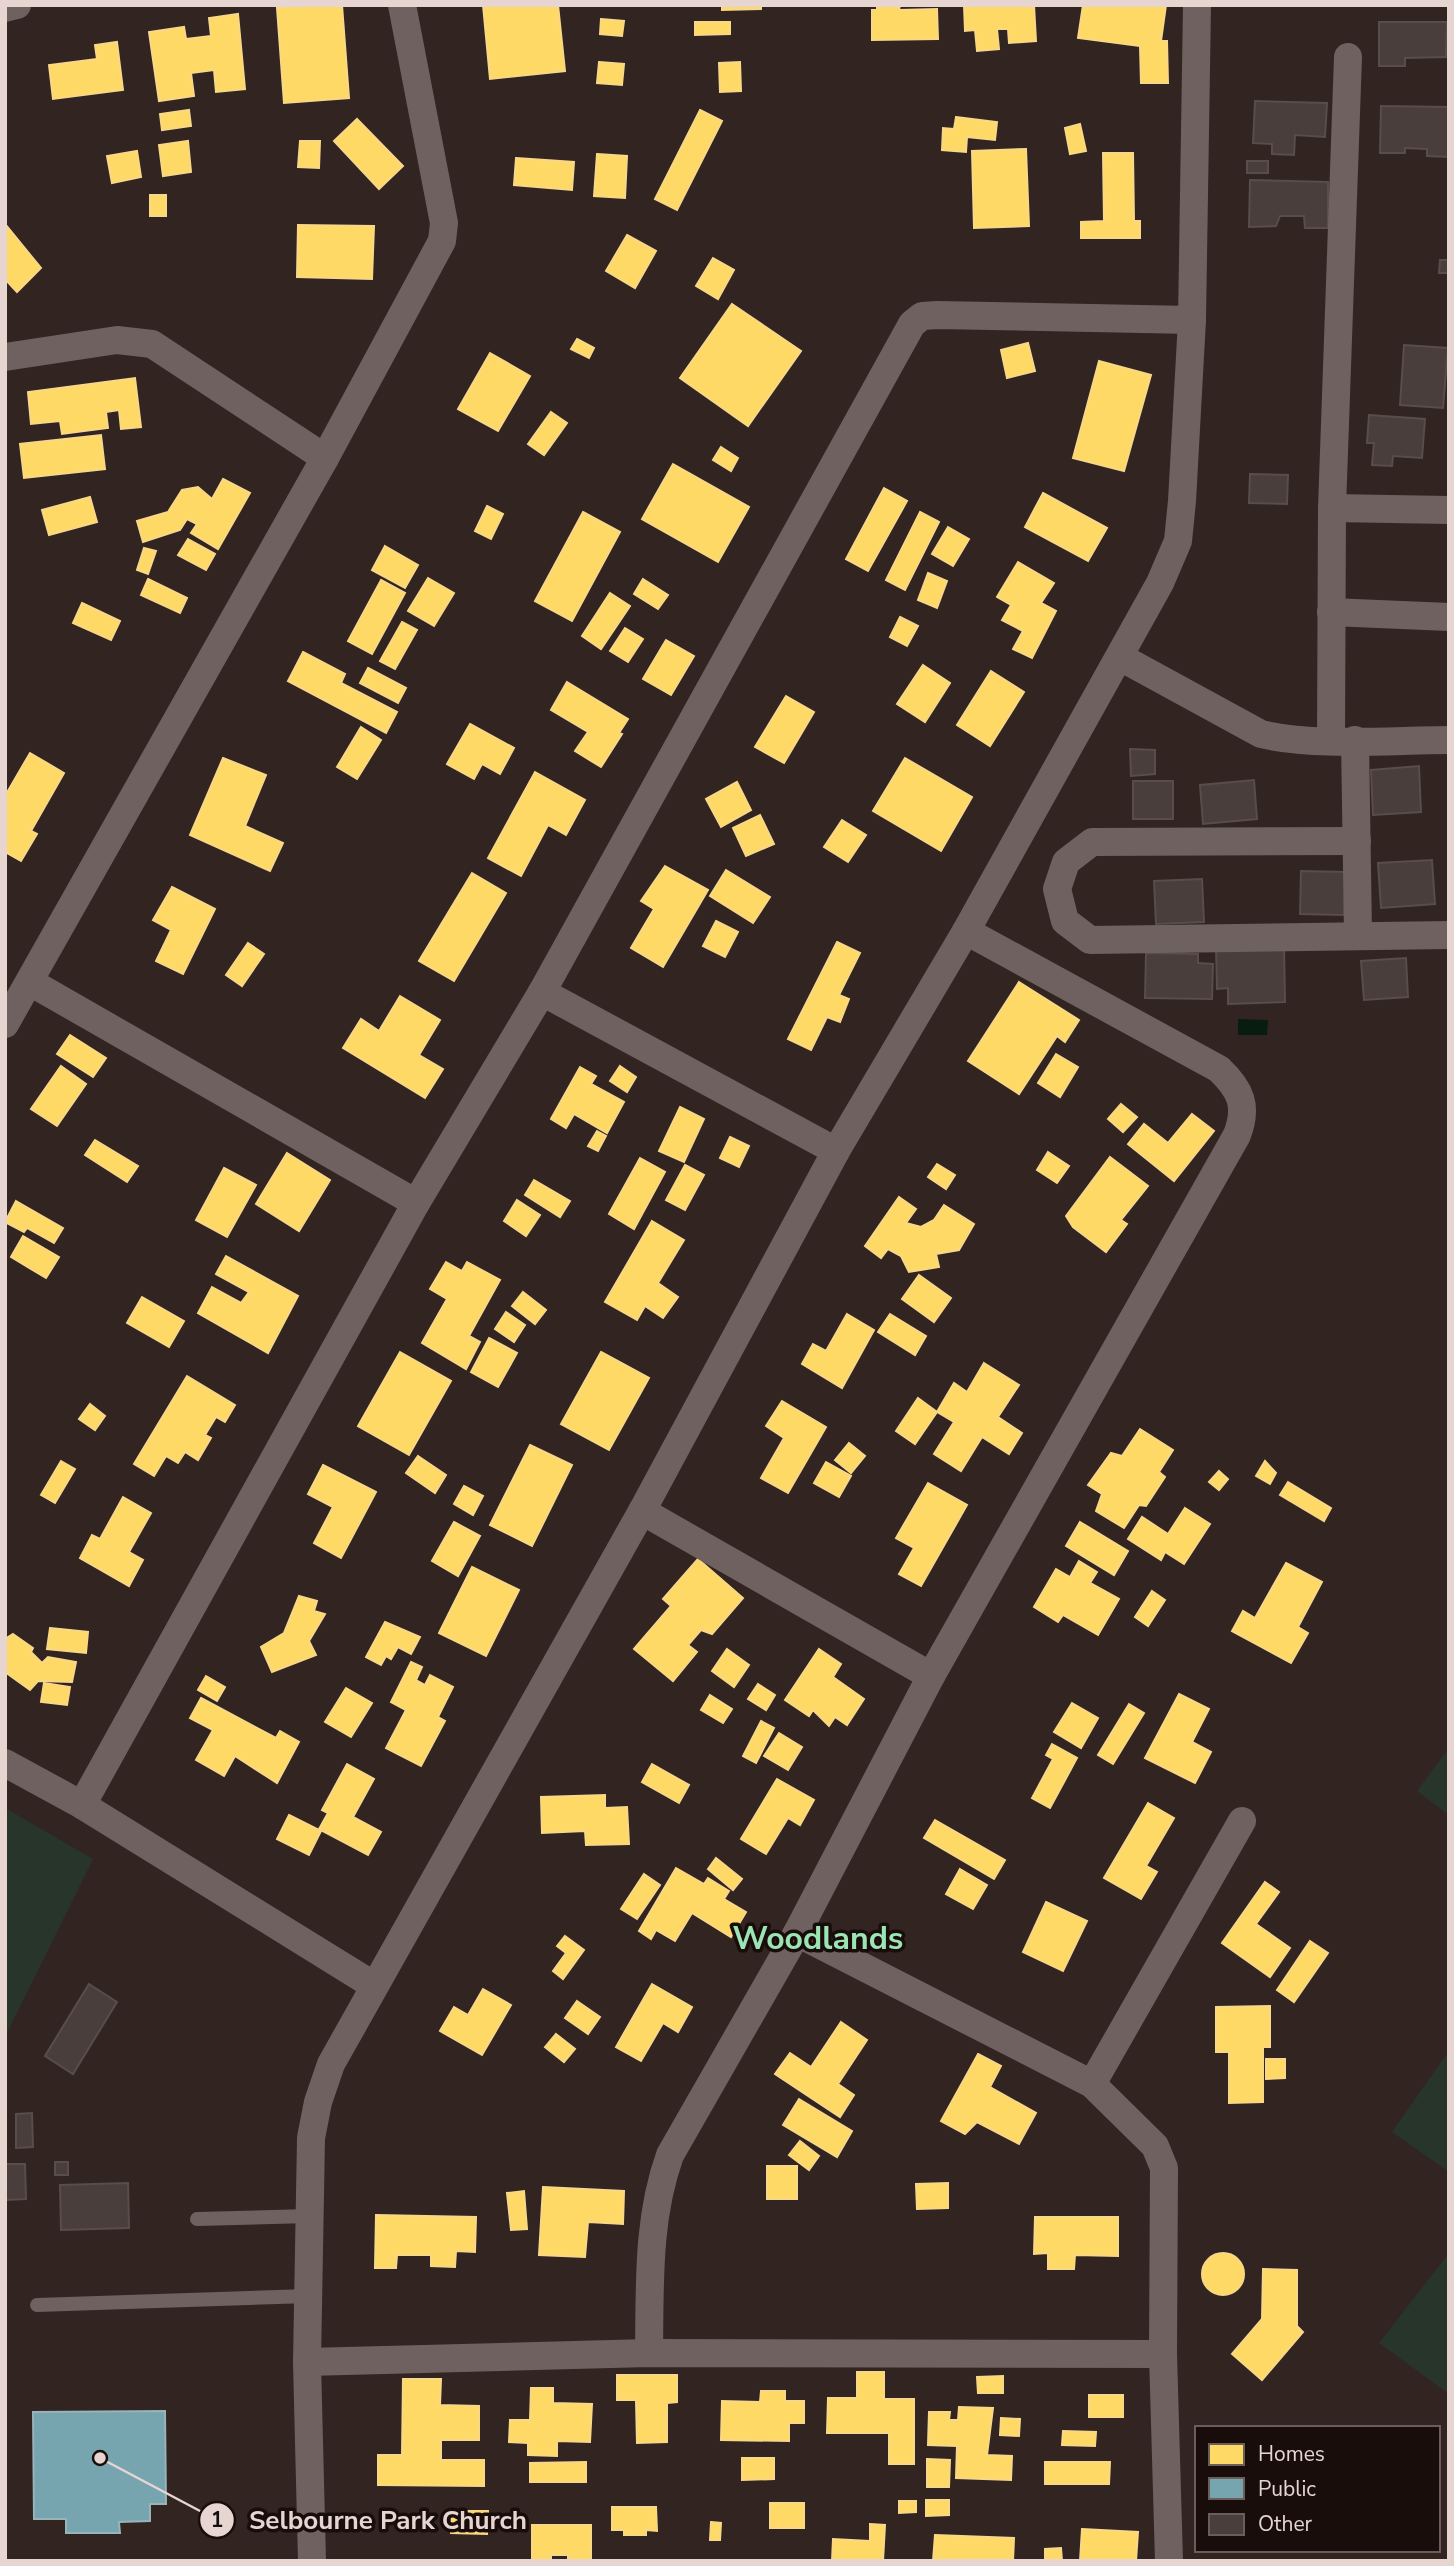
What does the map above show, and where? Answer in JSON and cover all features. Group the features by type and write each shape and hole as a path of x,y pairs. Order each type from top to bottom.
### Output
{"street":[{"path":"5,8 17,5"},
{"path":"5,1024 325,457 442,241 444,232 402,5"},
{"path":"312,2561 307,2362 311,2138 318,2102 331,2064 373,1985 642,1511 836,1151 966,931 1119,657 1160,583 1178,541 1192,320 1197,5"},
{"path":"1348,57 1332,508 1331,612 1343,740 1357,841 1358,934"},
{"path":"82,1805 416,1202 542,992 912,324 922,316 937,315 1192,320"},
{"path":"5,357 117,340 152,344 325,457"},
{"path":"1332,508 1449,510"},
{"path":"1331,612 1449,617"},
{"path":"1119,657 1261,734 1343,740 1449,740"},
{"path":"1357,841 1092,842 1066,862 1057,889 1065,921 1090,940 1358,934 1449,935"},
{"path":"649,2353 652,2227 657,2190 670,2155 797,1933 931,1676 1223,1159 1244,1117 1242,1098 1233,1083 1219,1069 966,931"},
{"path":"30,982 416,1202"},
{"path":"542,992 836,1151"},
{"path":"642,1511 931,1676"},
{"path":"5,1763 82,1805 373,1985"},
{"path":"1092,2084 1242,1821"},
{"path":"797,1933 1092,2084 1155,2146 1164,2168 1163,2354 1168,2561"},
{"path":"307,2362 649,2353 1163,2354"}],"lane":[{"path":"197,2219 310,2216"},
{"path":"37,2305 309,2296"}],"shaded area":[{"path":"1238,1019 1268,1020 1267,1035 1238,1035"},
{"path":"1449,1748 1449,1815 1417,1791"},
{"path":"5,1808 93,1859 5,2037"},
{"path":"1449,2051 1449,2172 1392,2132"},
{"path":"1449,2253 1449,2394 1379,2343"}],"building: Homes":[{"path":"342,5 349,98 284,103 277,8"},
{"path":"483,5 558,5 565,71 490,79"},
{"path":"722,5 761,5 761,9 722,10"},
{"path":"877,5 900,5 899,10 937,9 938,39 872,40 872,10 877,10"},
{"path":"964,5 1034,5 1036,41 1009,43 1008,29 997,29 999,49 977,51 975,30 965,31"},
{"path":"1083,5 1166,5 1161,41 1167,41 1168,83 1141,83 1140,46 1078,38"},
{"path":"238,14 245,89 216,92 214,70 191,73 194,96 159,101 149,32 184,27 186,39 211,36 209,18"},
{"path":"601,19 624,21 622,36 600,34"},
{"path":"695,22 730,22 730,34 695,35"},
{"path":"117,42 123,90 53,99 49,65 97,59 95,45"},
{"path":"599,62 624,64 622,85 597,83"},
{"path":"740,62 741,91 720,92 719,63"},
{"path":"189,110 191,126 162,130 160,114"},
{"path":"700,110 722,121 677,210 655,199"},
{"path":"956,117 997,122 995,140 967,137 966,152 942,150 943,128 954,129"},
{"path":"357,119 403,166 379,189 334,141"},
{"path":"1080,124 1086,151 1070,154 1065,128"},
{"path":"188,141 191,172 163,176 159,145"},
{"path":"300,141 320,141 319,168 298,167"},
{"path":"1026,149 1029,226 974,228 972,151"},
{"path":"137,151 141,177 112,183 107,156"},
{"path":"1103,153 1133,153 1134,221 1140,221 1140,238 1081,238 1081,222 1104,221"},
{"path":"597,154 627,156 625,198 594,196"},
{"path":"516,158 574,162 572,190 514,185"},
{"path":"150,195 166,195 166,216 150,216"},
{"path":"5,224 41,268 17,292 5,279"},
{"path":"298,225 374,226 372,279 297,277"},
{"path":"627,235 656,251 635,288 606,271"},
{"path":"713,258 734,270 718,299 696,286"},
{"path":"732,304 801,351 748,426 680,378"},
{"path":"577,339 594,348 589,358 571,349"},
{"path":"1028,343 1035,371 1007,378 1001,350"},
{"path":"490,353 530,376 498,431 458,409"},
{"path":"1099,361 1151,375 1124,471 1073,458"},
{"path":"135,378 141,427 121,429 119,410 106,412 108,428 62,434 60,421 31,424 28,392"},
{"path":"551,412 567,423 544,455 528,444"},
{"path":"101,435 105,469 24,478 20,444"},
{"path":"721,447 738,458 731,471 713,460"},
{"path":"673,464 749,507 718,562 642,519"},
{"path":"223,479 250,493 218,549 191,533 197,524 187,519 180,530 143,542 137,521 168,512 182,490 198,487 212,499"},
{"path":"884,488 907,501 868,571 846,559"},
{"path":"1043,493 1107,528 1088,561 1025,527"},
{"path":"90,497 97,522 49,535 42,510"},
{"path":"487,506 503,514 491,539 475,531"},
{"path":"583,512 620,532 572,621 535,601"},
{"path":"920,512 939,522 905,590 886,580"},
{"path":"948,527 969,539 953,566 932,554"},
{"path":"188,539 215,554 206,570 178,555"},
{"path":"385,546 418,565 405,588 372,570"},
{"path":"144,548 156,551 148,574 137,570"},
{"path":"1018,562 1054,583 1041,603 1056,611 1032,658 1013,649 1023,631 1002,620 1011,605 997,597"},
{"path":"928,573 947,581 937,608 918,600"},
{"path":"428,578 454,593 434,626 408,611"},
{"path":"148,579 187,598 180,613 141,595"},
{"path":"643,579 668,595 658,609 634,594"},
{"path":"381,580 405,593 372,654 348,641"},
{"path":"610,593 630,606 601,649 582,636"},
{"path":"82,603 120,621 111,640 73,623"},
{"path":"900,617 918,626 907,646 890,637"},
{"path":"402,622 417,630 395,669 380,661"},
{"path":"625,628 643,639 628,662 610,651"},
{"path":"666,640 694,656 671,695 643,679"},
{"path":"303,652 345,674 341,683 397,712 386,733 288,681"},
{"path":"923,665 950,683 925,722 897,704"},
{"path":"368,668 406,688 398,703 360,683"},
{"path":"991,671 1024,692 990,746 957,725"},
{"path":"567,682 628,719 619,733 622,734 601,767 575,751 588,732 551,710"},
{"path":"786,696 814,712 784,763 755,747"},
{"path":"470,724 514,748 500,774 482,764 474,779 447,764"},
{"path":"361,727 381,740 357,779 337,767"},
{"path":"30,753 64,773 31,831 37,834 21,861 5,852 5,796"},
{"path":"223,758 266,775 245,826 283,843 270,871 190,835"},
{"path":"905,758 972,797 941,851 873,811"},
{"path":"535,772 585,800 566,835 548,825 521,876 488,858"},
{"path":"737,782 751,810 721,827 706,799"},
{"path":"760,815 774,844 746,856 733,828"},
{"path":"842,820 866,835 848,862 824,847"},
{"path":"665,866 708,890 663,967 631,948 654,909 641,901"},
{"path":"726,870 770,897 753,923 710,896"},
{"path":"472,873 506,893 454,981 419,961"},
{"path":"172,887 215,909 183,974 156,961 171,930 153,920"},
{"path":"716,921 738,932 725,957 703,946"},
{"path":"837,942 860,953 839,995 849,999 840,1022 827,1017 811,1050 788,1039"},
{"path":"248,943 264,954 242,986 226,975"},
{"path":"1019,982 1079,1020 1065,1042 1057,1036 1019,1094 968,1061"},
{"path":"400,996 440,1020 419,1055 443,1069 425,1098 343,1048 361,1019 379,1031"},
{"path":"70,1035 106,1058 93,1077 57,1054"},
{"path":"1056,1054 1078,1067 1060,1097 1038,1083"},
{"path":"61,1066 86,1084 57,1126 31,1109"},
{"path":"620,1066 636,1077 627,1092 610,1081"},
{"path":"580,1067 596,1076 591,1084 624,1102 607,1133 574,1114 566,1128 551,1119"},
{"path":"1121,1104 1137,1117 1123,1132 1108,1119"},
{"path":"680,1107 704,1119 684,1162 659,1151"},
{"path":"1192,1114 1214,1131 1174,1181 1128,1144 1144,1124 1168,1143"},
{"path":"597,1131 606,1136 598,1151 588,1146"},
{"path":"730,1137 749,1146 739,1167 720,1158"},
{"path":"95,1140 138,1166 127,1182 85,1155"},
{"path":"1048,1152 1069,1166 1057,1183 1037,1170"},
{"path":"287,1153 330,1180 299,1231 256,1204"},
{"path":"1110,1157 1148,1186 1121,1220 1127,1224 1106,1252 1073,1227 1066,1216"},
{"path":"640,1158 665,1172 634,1229 609,1214"},
{"path":"937,1164 955,1175 946,1189 928,1177"},
{"path":"685,1165 704,1175 685,1210 666,1200"},
{"path":"224,1168 256,1185 227,1237 196,1220"},
{"path":"534,1180 570,1201 560,1217 525,1195"},
{"path":"899,1197 916,1209 906,1223 921,1227 934,1220 944,1205 974,1224 959,1250 936,1254 939,1267 909,1272 901,1256 888,1249 881,1258 865,1246"},
{"path":"517,1200 540,1215 526,1236 504,1221"},
{"path":"16,1201 63,1228 54,1243 27,1228 24,1232 5,1222"},
{"path":"652,1221 684,1240 658,1283 678,1297 663,1318 645,1306 637,1320 605,1302"},
{"path":"23,1236 59,1257 46,1278 11,1257"},
{"path":"226,1256 298,1296 268,1353 198,1313 212,1287 241,1303 249,1292 216,1274"},
{"path":"446,1262 462,1271 467,1262 500,1280 469,1336 480,1342 466,1369 422,1343 447,1299 430,1289"},
{"path":"919,1275 951,1298 934,1322 902,1299"},
{"path":"523,1292 546,1310 535,1324 512,1306"},
{"path":"142,1297 184,1321 169,1347 127,1323"},
{"path":"506,1312 525,1325 514,1342 495,1329"},
{"path":"847,1314 874,1330 842,1388 802,1364 813,1344 826,1351"},
{"path":"890,1314 926,1336 915,1355 878,1332"},
{"path":"489,1338 517,1353 498,1387 471,1372"},
{"path":"400,1352 451,1381 409,1455 358,1426"},
{"path":"601,1352 649,1378 609,1450 561,1424"},
{"path":"984,1363 1019,1385 998,1417 1022,1433 1009,1454 982,1437 961,1471 934,1454 954,1422 937,1412 954,1383 967,1392"},
{"path":"187,1376 235,1405 225,1422 216,1417 205,1435 211,1438 198,1460 185,1452 178,1463 166,1456 154,1476 134,1464"},
{"path":"918,1398 937,1412 915,1444 896,1431"},
{"path":"782,1401 826,1427 788,1493 761,1478 784,1438 766,1426"},
{"path":"90,1404 105,1416 95,1430 79,1419"},
{"path":"1140,1429 1173,1450 1159,1472 1165,1477 1146,1506 1139,1505 1124,1528 1096,1511 1102,1494 1088,1485 1111,1453 1122,1456"},
{"path":"849,1443 865,1456 851,1473 835,1460"},
{"path":"530,1445 572,1465 532,1546 490,1525"},
{"path":"418,1456 446,1475 435,1493 406,1473"},
{"path":"61,1461 75,1469 55,1503 41,1495"},
{"path":"1265,1461 1276,1473 1270,1484 1256,1476"},
{"path":"826,1462 851,1476 839,1497 814,1483"},
{"path":"323,1465 376,1492 341,1558 314,1543 333,1507 308,1494"},
{"path":"1219,1471 1228,1479 1219,1490 1209,1482"},
{"path":"1288,1482 1331,1508 1324,1521 1280,1495"},
{"path":"928,1483 967,1505 921,1586 899,1574 914,1548 896,1538"},
{"path":"464,1486 483,1496 473,1515 454,1504"},
{"path":"123,1497 151,1513 129,1552 143,1560 129,1586 80,1558 92,1535 100,1539"},
{"path":"1185,1508 1210,1524 1184,1564 1165,1552 1161,1560 1128,1539 1142,1517 1168,1534"},
{"path":"454,1522 480,1536 458,1576 432,1561"},
{"path":"1080,1522 1128,1551 1114,1575 1066,1546"},
{"path":"698,1559 743,1598 712,1634 701,1630 688,1645 697,1652 673,1681 634,1649 671,1606 663,1599"},
{"path":"1079,1561 1097,1572 1090,1583 1119,1599 1098,1635 1063,1615 1058,1622 1034,1607 1056,1569 1070,1577"},
{"path":"1286,1563 1322,1582 1298,1627 1308,1633 1291,1663 1232,1631 1243,1611 1255,1618"},
{"path":"472,1567 519,1590 486,1656 439,1633"},
{"path":"1152,1591 1165,1600 1148,1626 1135,1617"},
{"path":"299,1596 317,1601 314,1611 325,1614 309,1641 316,1655 272,1672 261,1647 284,1633"},
{"path":"385,1622 420,1637 411,1654 398,1647 391,1659 386,1656 381,1665 366,1657"},
{"path":"50,1628 88,1632 86,1653 47,1649"},
{"path":"13,1634 33,1648 31,1652 42,1663 48,1657 76,1662 72,1682 38,1681 30,1690 5,1672 5,1639"},
{"path":"727,1649 749,1665 734,1687 712,1671"},
{"path":"819,1649 841,1664 833,1677 864,1699 847,1725 835,1717 829,1726 813,1710 809,1716 785,1700"},
{"path":"411,1662 422,1667 416,1680 425,1685 430,1675 453,1687 438,1717 445,1721 421,1766 386,1748 406,1710 391,1702"},
{"path":"206,1676 225,1687 217,1701 198,1690"},
{"path":"44,1683 70,1687 67,1705 41,1702"},
{"path":"758,1684 775,1695 766,1710 748,1699"},
{"path":"346,1688 372,1703 351,1737 325,1722"},
{"path":"1179,1694 1209,1709 1192,1742 1211,1752 1195,1783 1145,1758"},
{"path":"710,1695 732,1709 723,1723 701,1710"},
{"path":"201,1698 276,1738 280,1731 299,1742 277,1783 235,1756 224,1776 196,1760 213,1730 190,1718"},
{"path":"1072,1703 1098,1718 1081,1748 1054,1732"},
{"path":"1129,1704 1144,1713 1113,1764 1098,1755"},
{"path":"761,1721 774,1728 756,1763 743,1756"},
{"path":"779,1733 802,1747 788,1770 764,1756"},
{"path":"1052,1744 1077,1758 1050,1808 1032,1798 1053,1759 1046,1755"},
{"path":"347,1764 374,1779 353,1817 381,1832 368,1855 319,1829 328,1813 322,1810"},
{"path":"652,1764 689,1785 679,1803 642,1782"},
{"path":"777,1779 814,1800 800,1825 788,1818 766,1854 741,1839"},
{"path":"605,1795 605,1808 627,1807 629,1844 586,1845 585,1831 542,1833 541,1797"},
{"path":"1148,1803 1174,1818 1146,1866 1157,1872 1141,1899 1104,1878"},
{"path":"289,1815 321,1831 309,1855 277,1839"},
{"path":"935,1820 1005,1860 994,1879 924,1838"},
{"path":"716,1858 742,1879 733,1890 708,1869"},
{"path":"676,1868 704,1884 708,1878 729,1891 724,1899 746,1912 731,1937 692,1913 675,1941 656,1930 651,1939 639,1931"},
{"path":"960,1869 987,1885 973,1909 946,1894"},
{"path":"644,1874 660,1885 637,1919 621,1909"},
{"path":"1265,1882 1279,1892 1256,1924 1290,1948 1270,1977 1222,1943"},
{"path":"1046,1902 1087,1921 1063,1971 1023,1952"},
{"path":"565,1936 584,1950 563,1979 553,1971 566,1953 557,1946"},
{"path":"1310,1941 1328,1953 1294,2002 1277,1990"},
{"path":"652,1984 692,2007 678,2032 663,2023 641,2061 616,2047"},
{"path":"483,1989 511,2005 482,2055 440,2031 454,2007 468,2015"},
{"path":"577,2001 600,2017 588,2034 565,2018"},
{"path":"1270,2006 1270,2047 1263,2047 1263,2102 1229,2103 1229,2052 1216,2052 1216,2007"},
{"path":"841,2022 867,2040 838,2084 854,2095 840,2117 775,2074 790,2053 811,2067"},
{"path":"556,2034 575,2049 564,2062 545,2047"},
{"path":"978,2054 1001,2066 990,2087 1036,2113 1019,2144 977,2122 965,2134 941,2121"},
{"path":"1266,2059 1285,2059 1285,2078 1266,2079"},
{"path":"799,2099 852,2131 837,2157 783,2125"},
{"path":"800,2141 819,2156 809,2170 789,2155"},
{"path":"767,2166 797,2166 797,2199 767,2199"},
{"path":"948,2183 948,2208 917,2209 916,2184"},
{"path":"543,2187 624,2191 623,2224 588,2222 585,2257 539,2255"},
{"path":"524,2191 527,2229 511,2230 507,2193"},
{"path":"376,2215 476,2217 475,2252 456,2251 455,2267 431,2266 431,2255 397,2255 396,2268 375,2268"},
{"path":"1035,2217 1118,2217 1118,2256 1075,2255 1074,2269 1048,2269 1048,2253 1034,2254"},
{"path":"1223,2253 1238,2259 1244,2274 1238,2289 1223,2295 1208,2289 1202,2274 1208,2259"},
{"path":"1263,2269 1297,2270 1297,2326 1303,2332 1262,2380 1232,2354 1262,2319"},
{"path":"857,2372 884,2372 884,2399 914,2399 914,2464 889,2464 889,2433 827,2433 828,2398 857,2398"},
{"path":"617,2375 677,2375 677,2402 667,2403 667,2442 637,2443 636,2400 617,2400"},
{"path":"1003,2376 1003,2393 978,2393 977,2377"},
{"path":"403,2379 441,2379 440,2405 479,2406 479,2440 441,2440 441,2460 484,2460 484,2486 378,2485 378,2455 402,2455"},
{"path":"531,2388 553,2388 553,2403 592,2404 590,2442 557,2441 557,2456 528,2455 528,2443 509,2442 510,2420 530,2420"},
{"path":"761,2391 785,2391 785,2401 804,2401 804,2423 789,2423 789,2441 721,2440 722,2401 760,2402"},
{"path":"1089,2395 1123,2395 1123,2417 1089,2417"},
{"path":"959,2407 993,2408 987,2455 1012,2456 1011,2480 956,2478 957,2446 928,2445 929,2412 950,2412 949,2420 958,2420"},
{"path":"1001,2418 1020,2419 1019,2436 1000,2435"},
{"path":"1063,2431 1096,2432 1095,2446 1062,2445"},
{"path":"742,2458 774,2458 774,2479 742,2480"},
{"path":"927,2459 950,2460 949,2487 927,2487"},
{"path":"586,2462 586,2482 530,2482 530,2463"},
{"path":"1045,2462 1110,2462 1109,2484 1045,2484"},
{"path":"926,2500 949,2500 949,2515 926,2516"},
{"path":"899,2501 916,2501 916,2512 899,2513"},
{"path":"770,2503 804,2503 804,2528 770,2528"},
{"path":"612,2507 656,2507 657,2531 646,2530 646,2535 624,2535 624,2530 612,2530"},
{"path":"452,2511 488,2511 487,2534 451,2533"},
{"path":"711,2522 721,2523 720,2540 710,2540"},
{"path":"870,2524 885,2525 883,2561 832,2561 833,2539 870,2541"},
{"path":"532,2525 591,2525 591,2561 568,2561 568,2555 551,2555 551,2561 532,2561"},
{"path":"1082,2529 1138,2532 1136,2561 1080,2561"},
{"path":"935,2535 1014,2538 1013,2561 933,2561"},
{"path":"1061,2548 1062,2561 1045,2561 1045,2549"}],"building: Public":[{"path":"165,2411 166,2504 150,2504 150,2521 119,2522 120,2533 66,2533 66,2519 34,2519 33,2412"}],"building: Other":[{"path":"1379,22 1447,22 1446,57 1405,58 1405,66 1379,66"},
{"path":"1255,101 1327,103 1325,137 1295,135 1294,155 1272,154 1272,144 1253,143"},
{"path":"1381,106 1449,107 1449,157 1427,156 1427,149 1405,148 1405,153 1380,153"},
{"path":"1247,161 1268,161 1268,173 1247,173"},
{"path":"1250,180 1328,182 1328,228 1305,228 1304,216 1280,216 1276,226 1249,227"},
{"path":"1440,260 1449,260 1449,273 1439,273"},
{"path":"1404,345 1448,348 1443,408 1400,405"},
{"path":"1369,415 1425,419 1422,458 1393,456 1392,466 1372,465 1374,443 1367,443"},
{"path":"1250,474 1288,475 1287,504 1249,503"},
{"path":"1130,749 1155,750 1155,774 1131,776"},
{"path":"1419,766 1421,812 1373,815 1371,770"},
{"path":"1254,780 1257,819 1203,824 1200,785"},
{"path":"1133,781 1173,781 1173,819 1133,819"},
{"path":"1432,860 1435,904 1381,908 1378,863"},
{"path":"1301,871 1346,872 1344,915 1300,914"},
{"path":"1202,879 1204,922 1156,924 1154,881"},
{"path":"1284,946 1285,1002 1228,1004 1228,988 1217,989 1216,948"},
{"path":"1146,953 1198,954 1198,963 1213,964 1212,999 1145,998"},
{"path":"1406,958 1408,997 1364,1000 1361,961"},
{"path":"89,1984 117,2002 73,2074 45,2056"},
{"path":"32,2113 33,2147 16,2148 16,2114"},
{"path":"55,2162 68,2162 68,2175 55,2175"},
{"path":"5,2164 25,2164 26,2199 5,2200"},
{"path":"128,2183 129,2228 61,2230 60,2185"}],"place":[{"name":"Selbourne Park Church","path":"100,2458"}],"district":[{"name":"Woodlands","path":"818,1938"}]}
